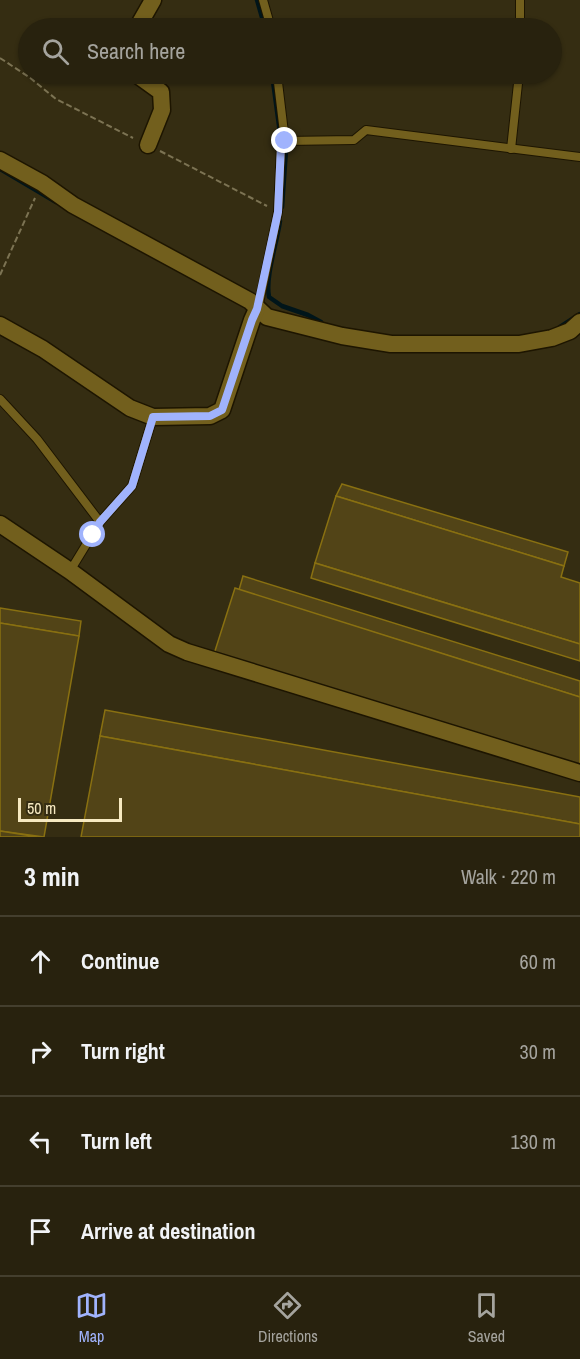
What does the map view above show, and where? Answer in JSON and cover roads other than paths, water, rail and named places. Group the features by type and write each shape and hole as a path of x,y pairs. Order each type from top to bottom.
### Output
{"street":[{"path":"143,18 153,0"},
{"path":"148,145 162,110 161,92 150,84"},
{"path":"0,160 42,183 73,205 250,301 267,317 277,320 342,336 391,344 519,344 552,338 570,331 580,322"},
{"path":"0,325 42,349 130,408 153,417 210,416 222,410 257,309"},
{"path":"0,524 70,571 169,644 186,652 580,774"}],"lane":[{"path":"263,0 269,18"},
{"path":"520,0 520,18"},
{"path":"257,309 278,212 284,142 279,84"},
{"path":"511,149 518,84"},
{"path":"284,142 354,140 366,130 580,157"},
{"path":"0,399 37,439 100,522"},
{"path":"70,571 100,522 132,486 153,417"}],"waterway":[{"path":"257,0 262,18"},
{"path":"273,84 280,133"},
{"path":"282,207 286,150 284,144"},
{"path":"0,169 56,202"},
{"path":"280,221 270,270 269,297 282,306 321,322"},
{"path":"560,327 580,314"}]}
